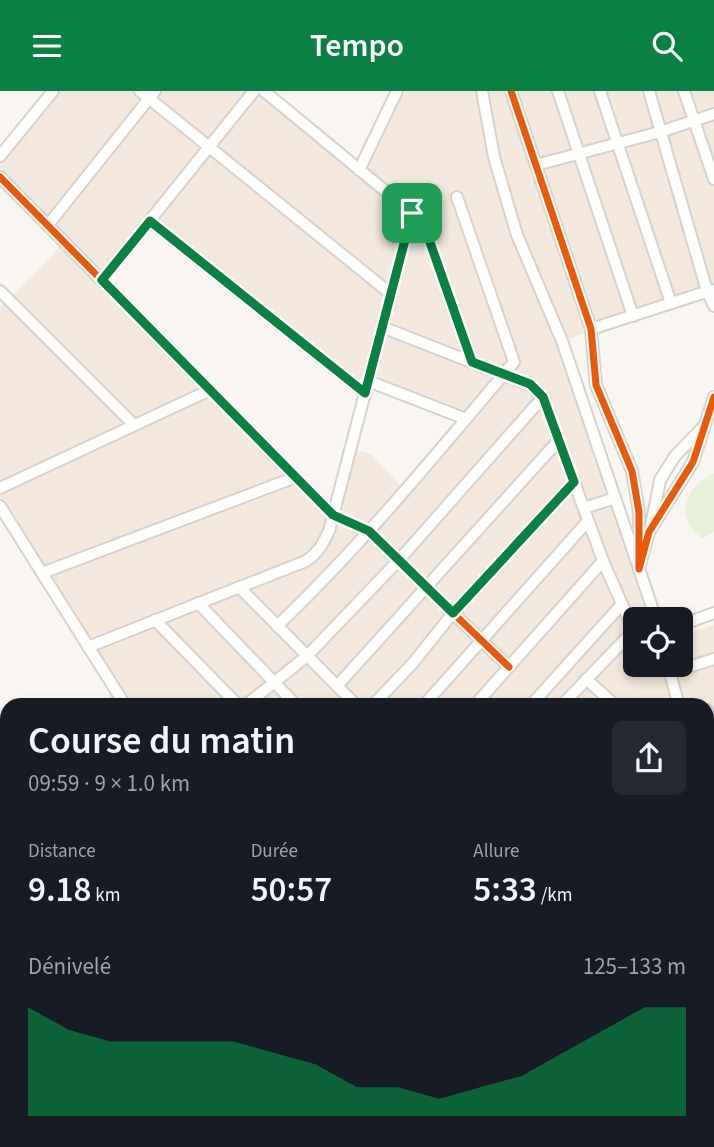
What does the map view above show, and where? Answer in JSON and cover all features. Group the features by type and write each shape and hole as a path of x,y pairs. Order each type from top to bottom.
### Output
{"street":[{"path":"0,156 53,91"},
{"path":"102,280 254,91"},
{"path":"264,91 412,213 425,228 472,362"},
{"path":"359,170 397,91"},
{"path":"482,91 494,156 517,235 562,341 652,607"},
{"path":"511,91 591,329 596,385 632,471 639,512 639,569"},
{"path":"558,91 633,316"},
{"path":"600,91 671,303"},
{"path":"649,91 714,306"},
{"path":"684,91 714,179"},
{"path":"48,225 148,93 209,147 391,294"},
{"path":"536,165 660,132 714,114"},
{"path":"0,177 333,515 369,531 509,667"},
{"path":"277,626 369,531 514,362 457,197"},
{"path":"88,647 306,561 324,544 412,213"},
{"path":"150,221 365,393"},
{"path":"591,329 711,290"},
{"path":"0,291 134,425"},
{"path":"382,327 530,384 543,397 603,561 623,607"},
{"path":"368,381 466,419"},
{"path":"0,488 210,390"},
{"path":"255,698 307,656 398,560 543,397"},
{"path":"649,532 693,462 710,423 714,397"},
{"path":"639,569 660,480 674,456 710,423"},
{"path":"337,686 559,440"},
{"path":"42,573 296,477"},
{"path":"380,698 413,663 453,613 574,482"},
{"path":"584,508 615,498"},
{"path":"0,506 118,698"},
{"path":"430,698 588,521"},
{"path":"481,698 603,561"},
{"path":"239,587 349,698"},
{"path":"198,603 289,698"},
{"path":"537,698 622,604"},
{"path":"693,621 714,613"},
{"path":"155,620 231,698"},
{"path":"568,698 623,640"},
{"path":"693,664 714,659"},
{"path":"671,677 677,698"},
{"path":"586,679 607,698"}],"shaded area":[{"path":"53,91 264,91 359,169 397,91 714,91 714,289 562,341 652,607 623,607 623,677 693,677 693,632 714,625 714,698 108,698 118,697 0,506 0,308 64,243 0,177 0,156","holes":["150,221 365,393 369,381 465,419 405,490 370,454 351,449 333,514 102,280"]}],"green space":[{"path":"714,473 714,532 703,538 689,525 687,501 693,488"}],"cycle path":[{"path":"511,91 591,329 596,385 632,471 639,512 639,569 649,532 693,462 714,397"},
{"path":"0,177 333,515 369,532 509,667"}],"route":[{"path":"412,213 425,228 472,362 530,384 543,397 574,482 453,613 369,531 333,515 102,280 150,221 365,393 412,213"}]}
